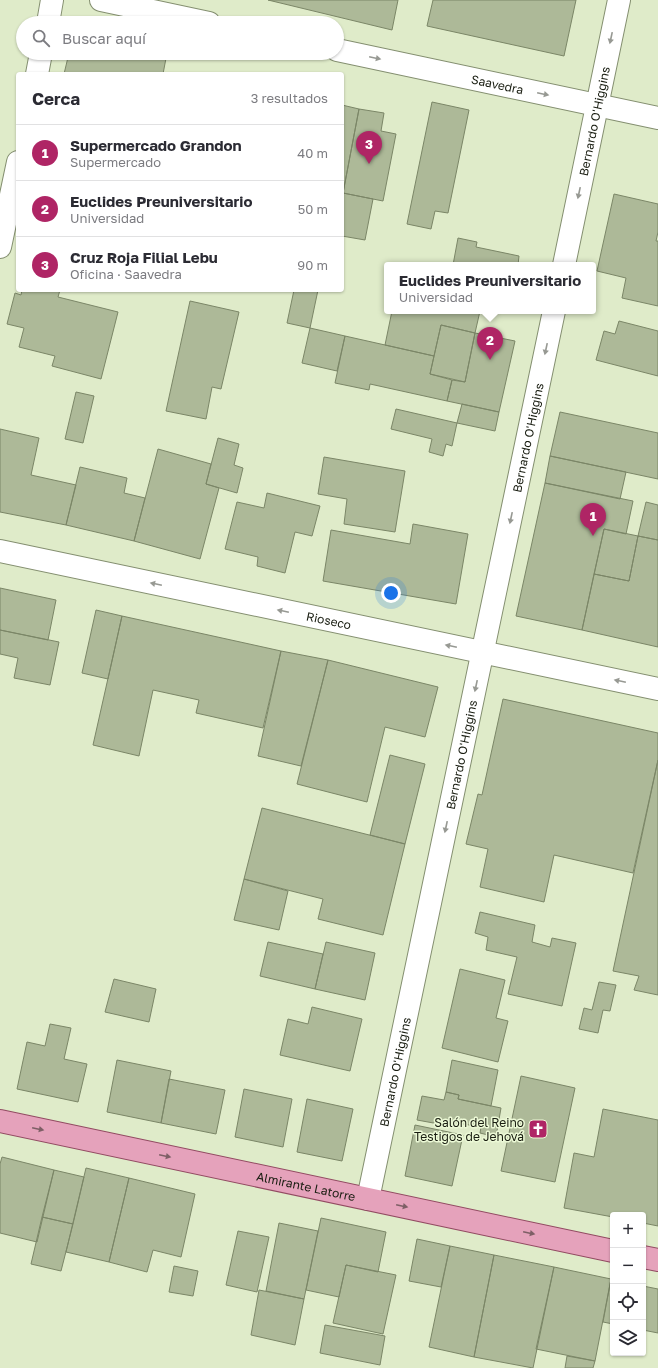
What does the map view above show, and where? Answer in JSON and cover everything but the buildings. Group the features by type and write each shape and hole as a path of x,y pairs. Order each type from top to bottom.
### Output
{"main road":[{"name":"Almirante Latorre","path":"0,1121 610,1250"},
{"path":"646,1258 658,1260"}],"street":[{"path":"49,16 52,0"},
{"path":"101,0 176,16"},
{"name":"Bernardo O'Higgins","path":"565,262 619,0"},
{"name":"Saavedra","path":"344,51 658,118"},
{"path":"37,72 40,60"},
{"path":"0,247 16,171"},
{"name":"Bernardo O'Higgins","path":"368,1199 553,314"},
{"name":"Rioseco","path":"0,552 658,689"}],"place":[{"name":"Cruz Roja Filial Lebu","path":"369,164"},
{"name":"Euclides Preuniversitario","path":"490,360"},
{"name":"Supermercado Grandon","path":"593,536"},
{"name":"Salón del Reino Testigos de Jehová","path":"538,1129"}]}
